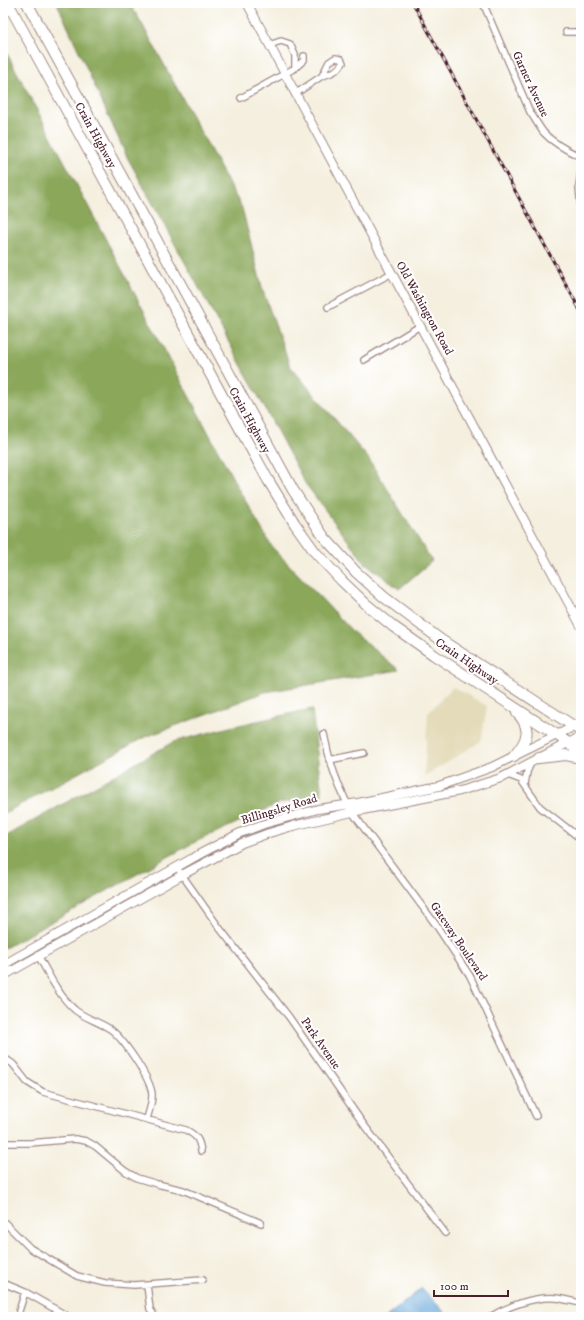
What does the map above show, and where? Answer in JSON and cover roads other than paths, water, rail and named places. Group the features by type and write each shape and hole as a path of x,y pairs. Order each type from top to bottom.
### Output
{"highway":[{"path":"11,8 28,4"},
{"name":"Crain Highway","path":"28,4 293,490 324,537 356,572 398,609 441,640 579,727"},
{"name":"Crain Highway","path":"11,8 268,480 307,541 342,581 380,617 434,655 581,752"},
{"path":"118,205 135,199"},
{"path":"508,704 524,721 527,728 525,740 514,756"},
{"path":"535,760 566,755 581,758"}],"main road":[{"name":"Old Washington Road","path":"247,3 581,626"},
{"name":"Billingsley Road","path":"3,965 200,854 252,828 318,809 439,786 492,767 557,735 579,727"},
{"name":"Billingsley Road","path":"3,976 182,875 242,843 269,833 352,812 460,791 508,775 568,742 581,737"}],"street":[{"name":"Garner Avenue","path":"484,3 533,117 550,139 581,157"},
{"path":"566,32 581,32"},
{"path":"269,45 281,41 290,44 295,55 295,68"},
{"path":"241,98 295,68 304,60 304,56"},
{"path":"295,94 322,76"},
{"path":"581,171 579,187 581,208"},
{"path":"328,307 392,273"},
{"path":"364,360 420,326"},
{"name":"Gateway Boulevard","path":"324,734 329,760 352,812 426,910 467,970 536,1116"},
{"path":"329,760 364,754"},
{"path":"525,784 525,776 535,760"},
{"path":"508,775 518,778 525,784 540,807 581,839"},
{"name":"Park Avenue","path":"177,867 218,926 289,1017 364,1125 445,1233"},
{"path":"39,957 67,1002 76,1010 111,1030 119,1038 146,1076 152,1095 147,1119"},
{"path":"3,1058 13,1064 27,1082 43,1092 186,1130 199,1140 201,1151"},
{"path":"3,1143 30,1143 75,1139 82,1140 95,1146 125,1171 137,1178 183,1190 262,1223"},
{"path":"3,1221 30,1248 77,1276 105,1283 147,1285 203,1280"},
{"path":"3,1283 25,1292 69,1317"},
{"path":"147,1285 150,1309 155,1317"},
{"path":"19,1317 19,1311 25,1292"},
{"path":"490,1317 520,1304 539,1298 558,1298 581,1303"}],"water":[{"path":"422,1288 449,1317 386,1317"}],"railway":[{"path":"413,3 581,312"}]}
